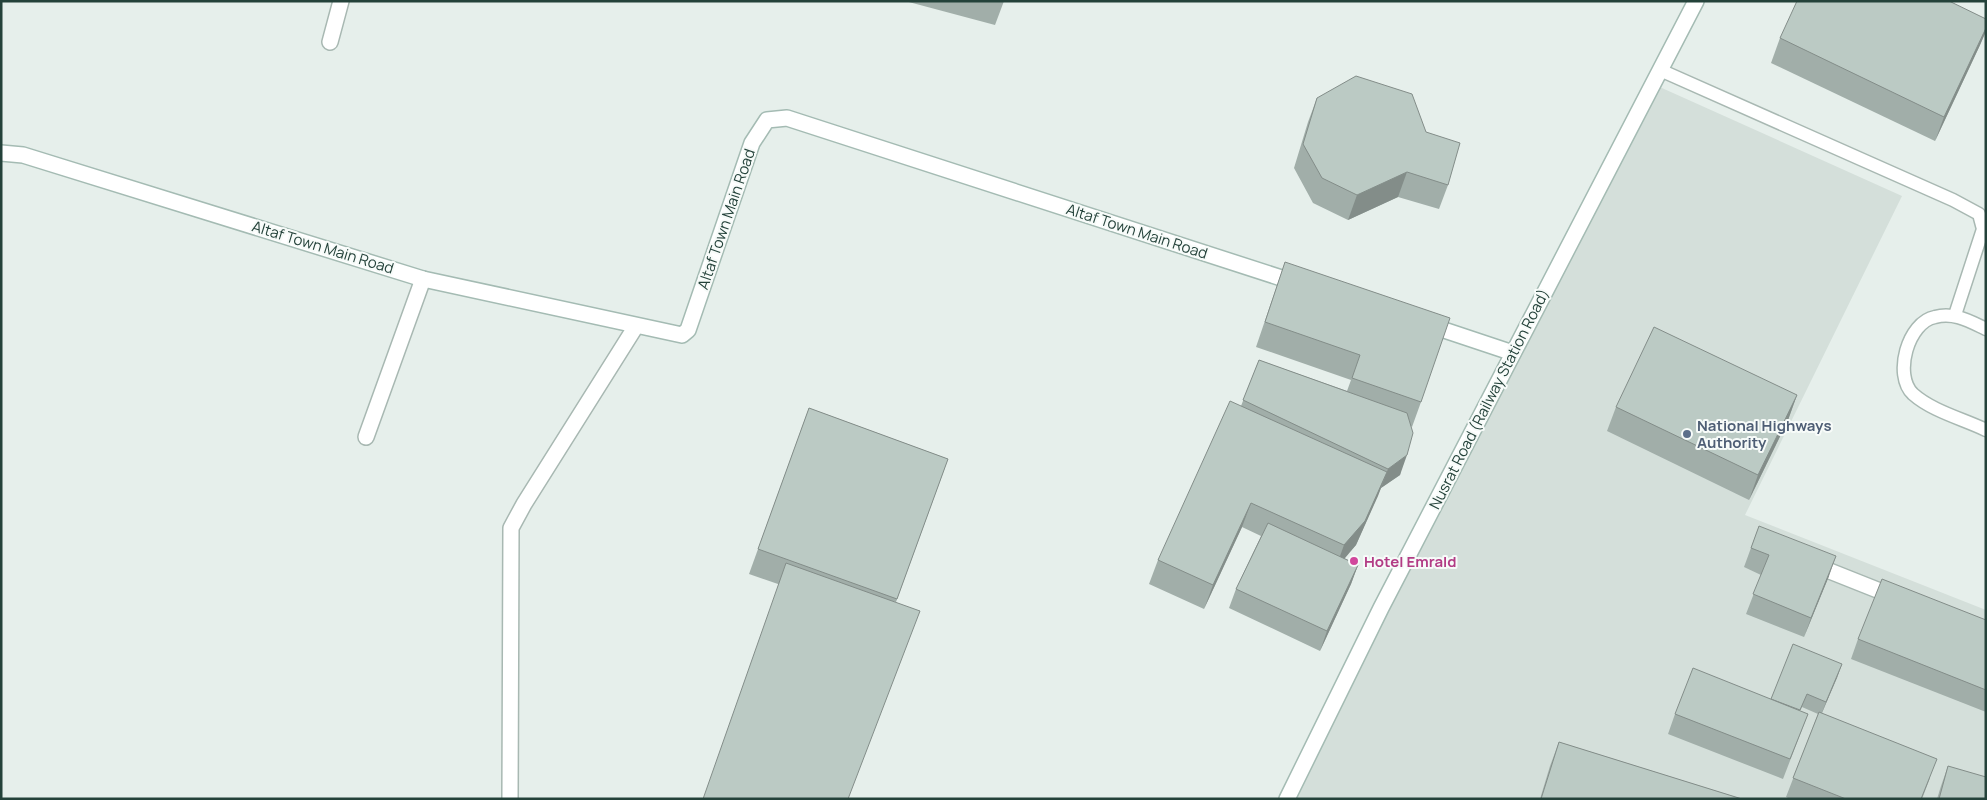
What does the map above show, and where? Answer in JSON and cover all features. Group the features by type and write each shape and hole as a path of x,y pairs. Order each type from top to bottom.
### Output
{"street":[{"path":"330,42 341,1"},
{"name":"Nusrat Road (Railway Station Road)","path":"1287,799 1380,608 1696,1"},
{"name":"Altaf Town Main Road","path":"1,153 23,155 423,278 675,335 682,335 688,330 752,143 767,120 788,118 1315,288"},
{"path":"366,437 423,278"},
{"path":"1409,319 1513,352"},
{"path":"510,799 512,528 524,504 636,326"},
{"path":"1798,558 1905,601"}],"lane":[{"path":"1660,70 1953,200 1978,214 1983,229 1955,315"},
{"path":"1986,329 1955,315 1933,317 1921,326 1906,350 1903,365 1905,380 1912,393 1924,402 1986,430"}],"shaded area":[{"path":"1653,84 1902,196 1745,515 1986,610 1986,799 1280,799"}],"building":[{"path":"1797,1 1949,1 1986,19 1986,28 1944,117 1780,38"},
{"path":"1356,76 1412,94 1426,132 1460,143 1448,185 1407,172 1357,195 1322,178 1303,144 1317,98"},
{"path":"1285,262 1450,318 1421,402 1352,378 1360,355 1265,322"},
{"path":"1654,327 1797,395 1758,475 1616,407"},
{"path":"1259,360 1407,413 1413,433 1407,455 1388,469 1243,400"},
{"path":"1230,401 1387,472 1365,521 1344,545 1251,503 1213,585 1158,560"},
{"path":"809,408 948,459 897,599 758,549"},
{"path":"1268,523 1358,565 1327,631 1236,589"},
{"path":"1759,526 1836,556 1811,618 1753,594 1769,555 1751,548"},
{"path":"786,563 920,611 848,799 703,799"},
{"path":"1882,579 1986,620 1986,690 1858,639"},
{"path":"1793,644 1842,664 1826,702 1807,694 1800,710 1771,699"},
{"path":"1693,668 1808,714 1790,759 1675,714"},
{"path":"1819,712 1937,759 1921,799 1846,799 1793,778"},
{"path":"1559,742 1742,799 1541,799"},
{"path":"1948,766 1986,777 1986,799 1939,799"}],"place":[{"name":"National Highways Authority","path":"1687,434"},
{"name":"Hotel Emrald","path":"1354,561"}]}
